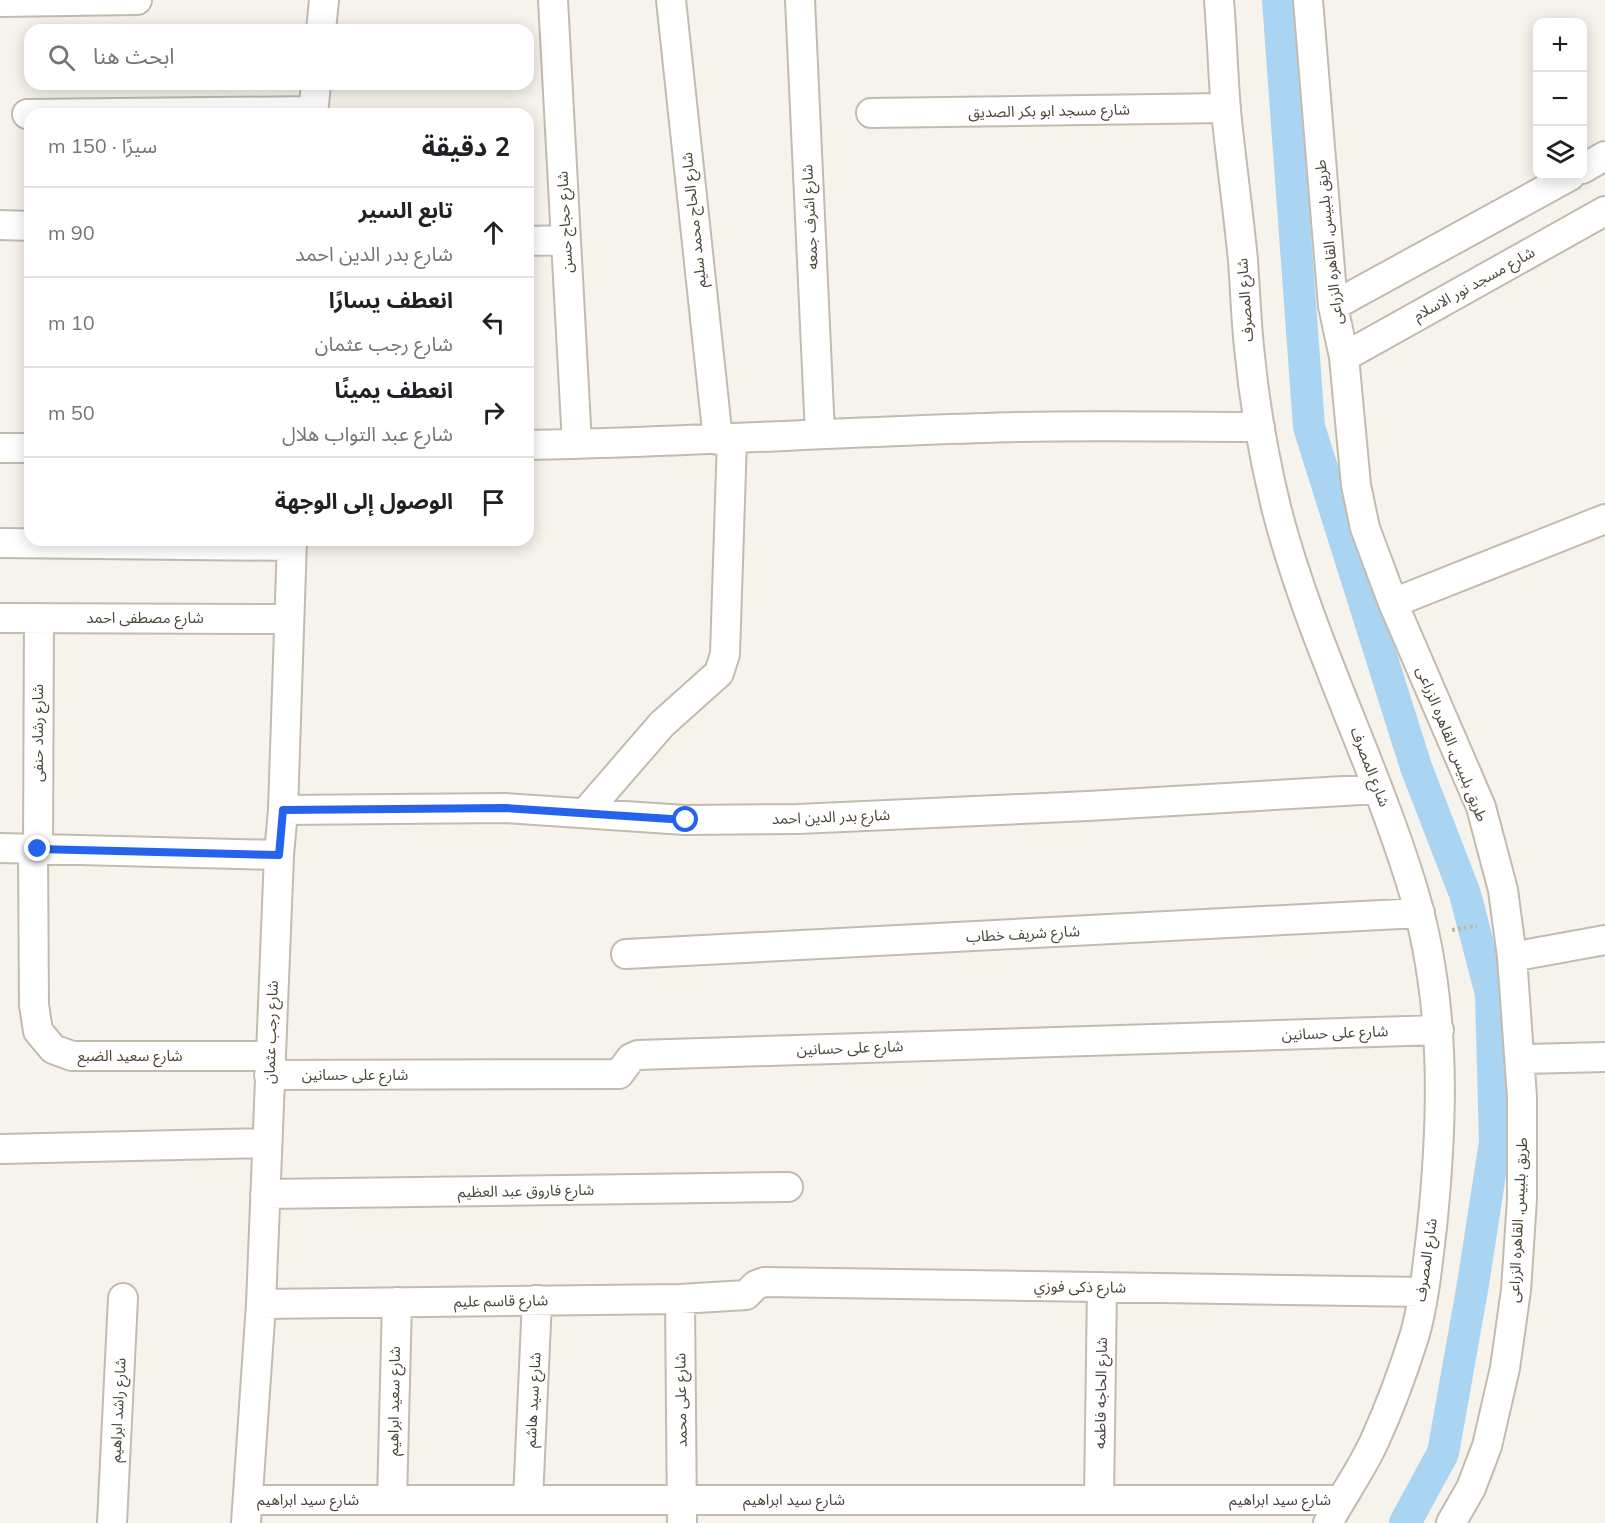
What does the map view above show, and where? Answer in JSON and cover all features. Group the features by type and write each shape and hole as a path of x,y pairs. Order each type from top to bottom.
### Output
{"street":[{"path":"0,2 137,0"},
{"path":"322,24 324,0"},
{"name":"شارع حجاج حسن","path":"553,0 577,444"},
{"name":"شارع الحاج محمد سليم","path":"585,813 662,724 719,672 725,654 725,439 671,0"},
{"name":"شارع اشرف جمعه","path":"800,0 820,434"},
{"name":"شارع المصرف","path":"1219,0 1226,108 1243,263 1249,351 1260,427 1277,509 1305,602 1378,789 1420,914 1435,988 1439,1030 1440,1139 1429,1253 1416,1331 1374,1443 1334,1511"},
{"name":"طريق بلبيس, القاهره الزراعى","path":"1308,0 1333,306 1344,357 1356,485 1365,528 1393,603 1480,807 1503,890 1512,957 1522,1097 1522,1199 1516,1290 1505,1368 1487,1446 1471,1488 1450,1523"},
{"path":"184,108 314,103"},
{"name":"شارع مسجد ابو بكر الصديق","path":"871,113 1226,108"},
{"path":"1587,166 1605,156"},
{"path":"1333,306 1563,180"},
{"name":"شارع مسجد نور الاسلام","path":"1344,357 1605,211"},
{"path":"0,225 24,226"},
{"path":"534,241 566,240"},
{"path":"534,445 1021,427 1260,427"},
{"path":"0,448 24,448"},
{"path":"1393,603 1605,519"},
{"path":"0,543 24,543"},
{"name":"شارع رجب عثمان","path":"247,1511 261,1304 279,855 283,810 292,546"},
{"name":"شارع مصطفى احمد","path":"0,618 289,619"},
{"name":"شارع رشاد حنفى","path":"35,849 39,618"},
{"name":"شارع بدر الدين احمد","path":"283,810 505,808 686,820 798,819 1088,806 1378,789"},
{"path":"0,848 279,855"},
{"name":"شارع سعيد الضبع","path":"35,849 34,1005 38,1031 53,1049 72,1056 270,1066"},
{"name":"شارع شريف خطاب","path":"626,954 1420,914"},
{"path":"1512,957 1605,940"},
{"name":"شارع على حسانين","path":"270,1066 619,1074 631,1058 638,1055 1439,1030"},
{"path":"1520,1059 1605,1056"},
{"path":"0,1149 267,1143"},
{"name":"شارع فاروق عبد العظيم","path":"265,1194 788,1187"},
{"name":"شارع ذكى فوزي","path":"742,1296 764,1282 1422,1292"},
{"name":"شارع الحاجه فاطمه","path":"1099,1499 1102,1287"},
{"name":"شارع قاسم عليم","path":"261,1304 680,1299 742,1296"},
{"name":"شارع راشد ابراهيم","path":"112,1523 123,1298"},
{"name":"شارع على محمد","path":"680,1299 682,1511"},
{"name":"شارع سيد هاشم","path":"528,1500 537,1300"},
{"name":"شارع سعيد ابراهيم","path":"392,1500 397,1302"},
{"name":"شارع سيد ابراهيم","path":"247,1511 392,1500 528,1500 682,1511 1099,1499 1334,1511"}],"waterway":[{"path":"1278,0 1309,427 1416,767 1465,894 1491,994 1495,1142 1473,1284 1443,1453 1405,1523"}],"route":[{"path":"38,849 279,855 283,810 505,808 686,820"}]}
